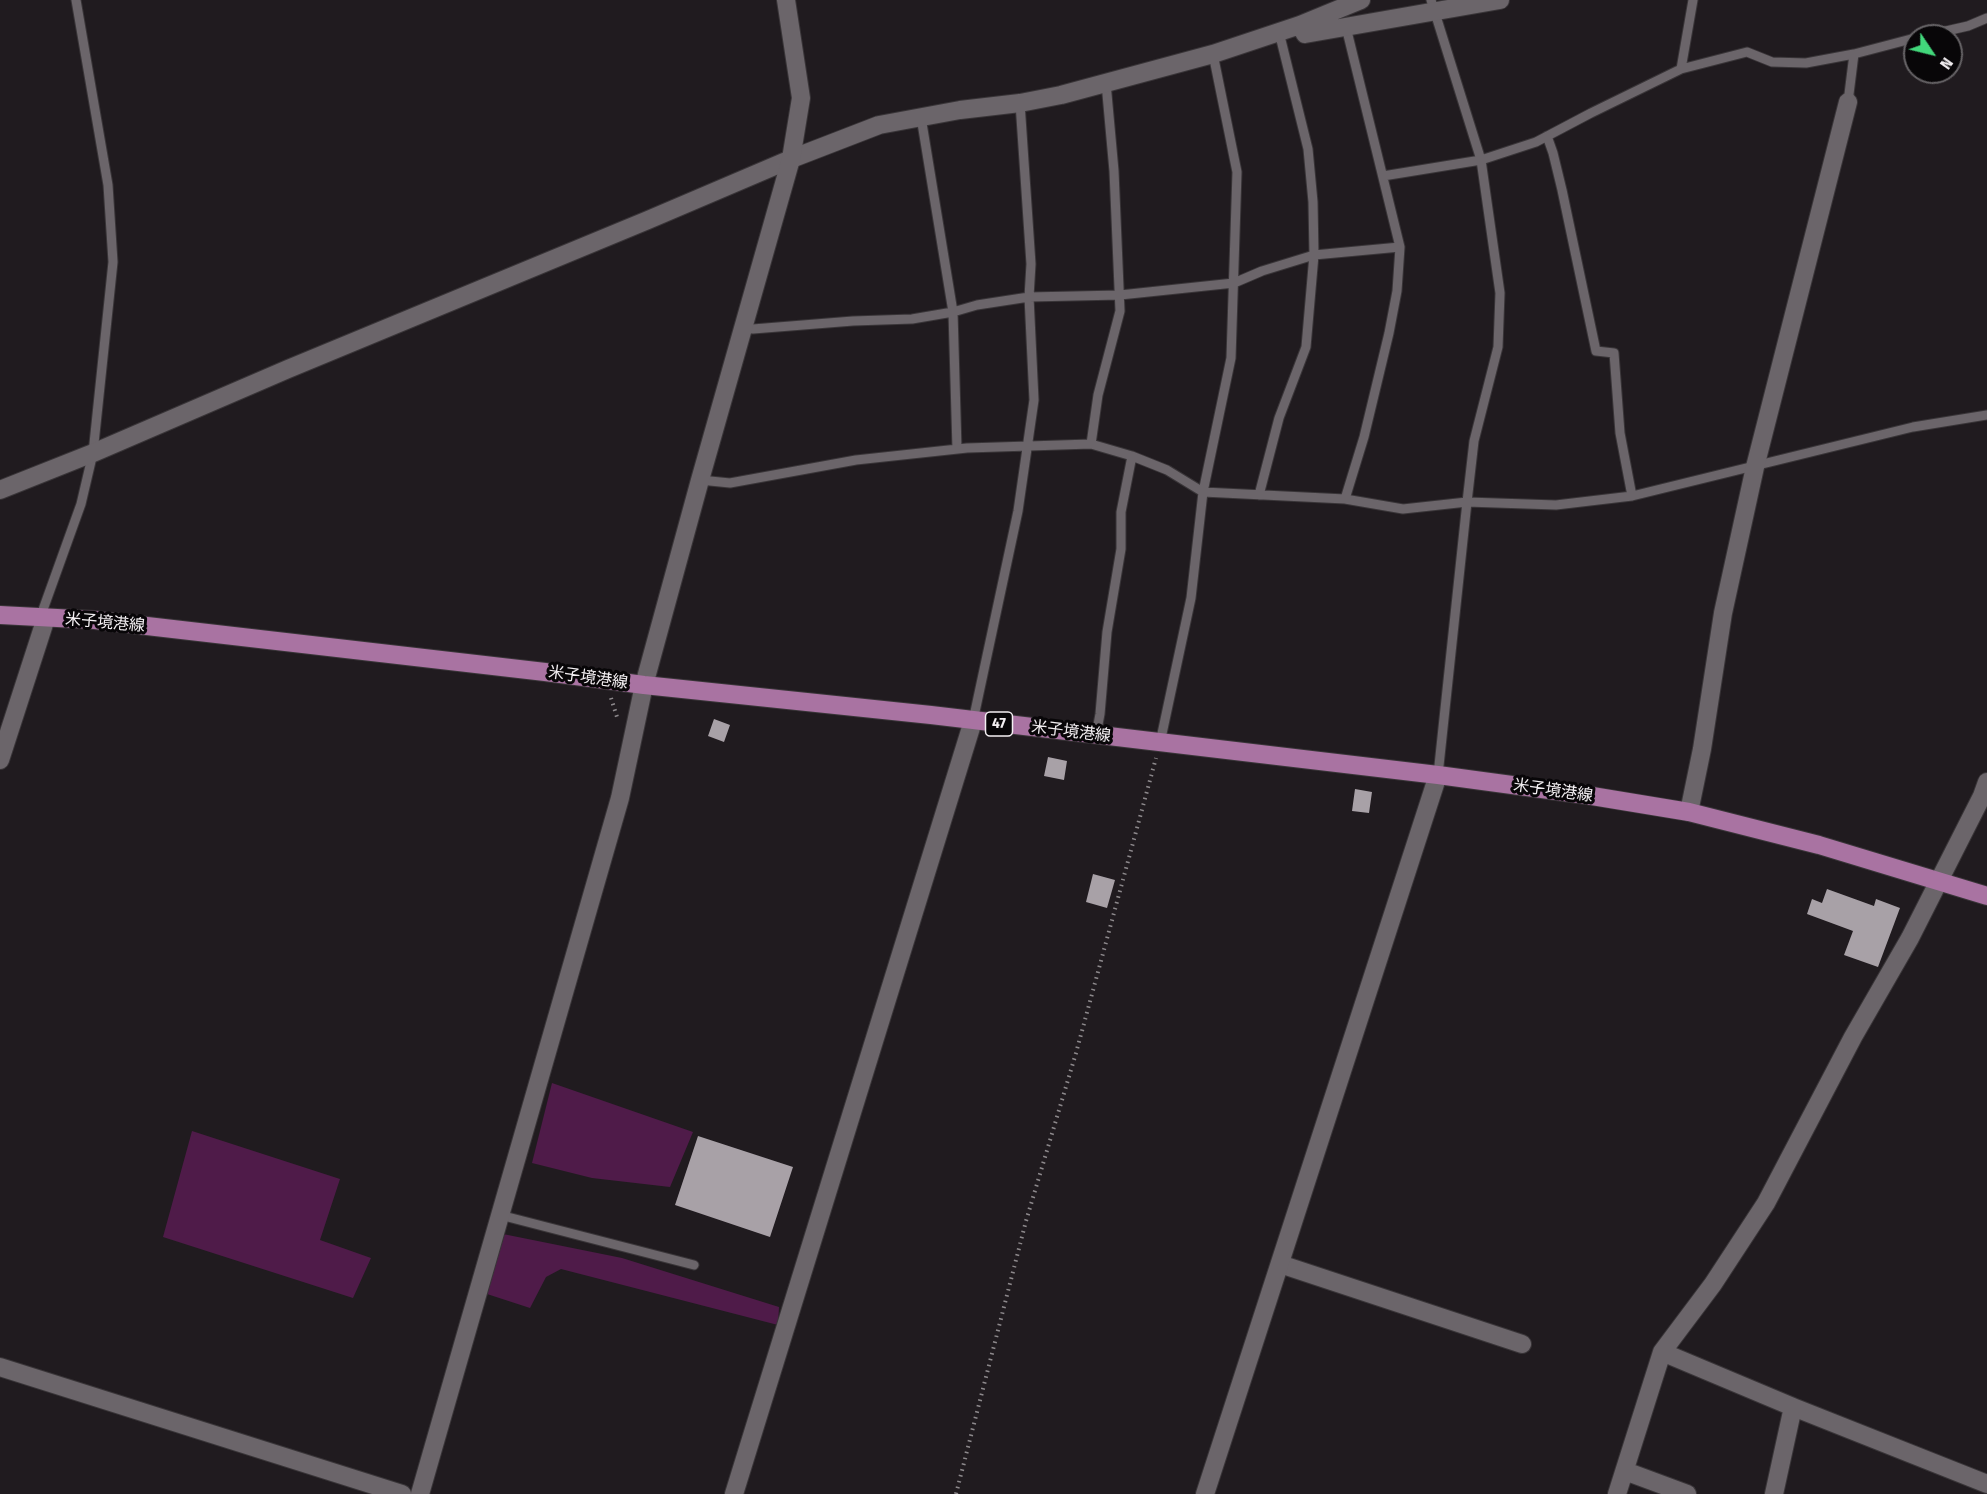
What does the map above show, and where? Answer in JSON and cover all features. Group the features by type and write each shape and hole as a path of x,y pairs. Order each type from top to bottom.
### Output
{"main road":[{"name":"米子境港線","path":"0,615 95,620 1438,775 1586,795 1689,812 1819,844 1987,896"}],"street":[{"path":"420,1494 620,798 644,685 791,159 801,98 786,0"},
{"path":"0,490 791,159 879,125 1061,95 1213,54 1300,25 1361,0"},
{"path":"1300,25 1305,34 1346,27 1433,6 1500,0"},
{"path":"1689,812 1702,749 1724,613 1755,467 1848,102"},
{"path":"0,759 43,618"},
{"path":"734,1494 973,721"},
{"path":"1205,1494 1438,775"},
{"path":"1617,1494 1662,1352 1713,1284 1766,1203 1853,1037 1910,938 1987,782"},
{"path":"1280,1264 1522,1344"},
{"path":"1662,1352 1987,1484"},
{"path":"0,1367 402,1494"},
{"path":"1774,1494 1793,1407"},
{"path":"1624,1471 1687,1494"}],"lane":[{"path":"43,618 81,504 93,453 113,262 108,185 76,0"},
{"path":"1681,69 1693,0"},
{"path":"1433,6 1481,160 1500,293 1498,346 1474,441 1438,775"},
{"path":"1963,27 1987,18"},
{"path":"1345,499 1364,437 1389,333 1400,247 1346,27"},
{"path":"1259,495 1279,418 1306,347 1314,255 1313,202 1308,149 1279,32"},
{"path":"1383,176 1481,160 1536,142 1681,69 1747,52 1772,62 1806,63 1903,41"},
{"path":"1160,743 1191,598 1203,492 1231,358 1237,172 1213,54"},
{"path":"1848,102 1854,54"},
{"path":"1091,444 1098,396 1120,311 1114,171 1106,83"},
{"path":"973,721 1018,511 1034,400 1029,297 1031,264 1020,103"},
{"path":"921,117 953,312 957,449"},
{"path":"1546,136 1553,153 1562,190 1596,351 1614,353 1620,433 1632,496"},
{"path":"743,328 912,319 1029,297 1120,295 1234,283 1262,271 1314,255 1400,247"},
{"path":"700,480 730,483 856,460 957,449 1091,444 1132,456 1167,470 1203,492 1345,499 1403,509 1467,502 1556,505 1632,496 1913,427 1987,415"},
{"path":"1096,735 1107,632 1121,549 1121,512 1132,456"},
{"path":"500,1215 694,1265"}],"path":[{"path":"609,694 614,703 618,724"},
{"path":"956,1494 1026,1221 1080,1041 1160,743"}],"shaded area":[{"path":"552,1083 693,1132 670,1187 592,1178 532,1163"},
{"path":"192,1131 340,1179 320,1240 371,1258 353,1298 163,1237"},
{"path":"503,1234 622,1258 779,1307 778,1325 561,1269 546,1277 530,1308 487,1294"}],"building":[{"path":"714,719 730,725 724,742 708,736"},
{"path":"1048,757 1067,761 1064,780 1044,776"},
{"path":"1355,789 1372,792 1369,813 1352,811"},
{"path":"1093,874 1115,880 1107,908 1086,902"},
{"path":"1827,889 1874,906 1876,899 1900,908 1878,967 1844,955 1853,931 1807,914 1812,899 1822,903"},
{"path":"698,1136 793,1167 770,1237 675,1205"}]}
